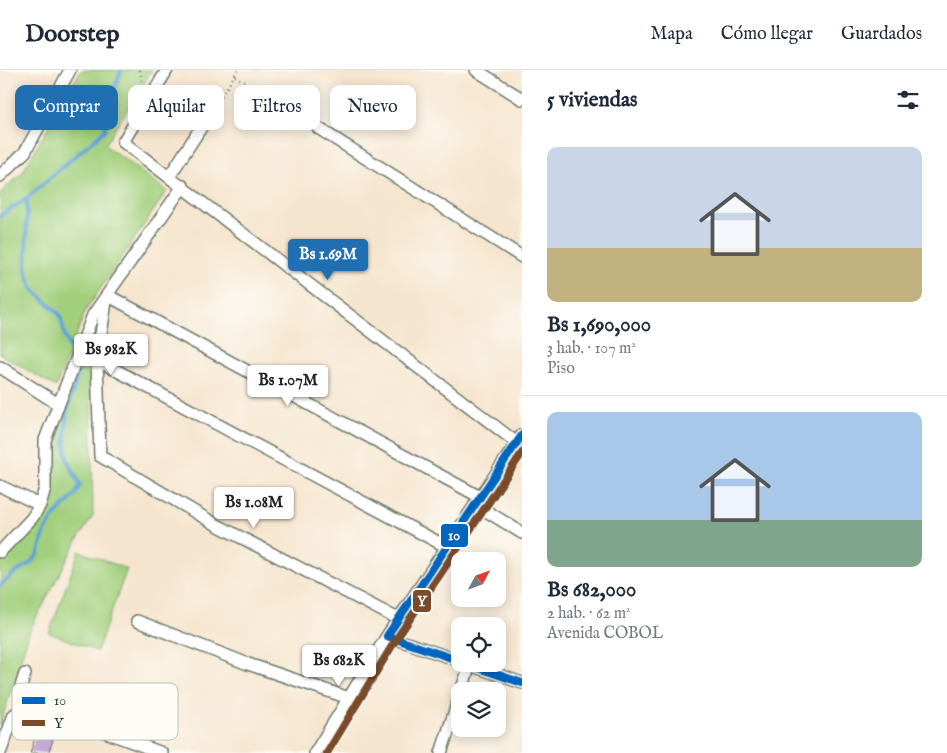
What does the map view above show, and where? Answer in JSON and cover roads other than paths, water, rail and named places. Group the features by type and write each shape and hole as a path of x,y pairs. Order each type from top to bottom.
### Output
{"street":[{"path":"0,176 25,152 70,70"},
{"path":"167,70 123,142 519,439 398,619 315,753"},
{"path":"476,70 522,100"},
{"path":"320,129 522,257"},
{"path":"169,177 199,130"},
{"path":"0,552 32,518 40,505 45,488 45,440 93,315 183,186"},
{"path":"107,295 97,360 100,456 217,525 398,619"},
{"path":"107,295 478,500 522,533"},
{"path":"97,360 447,547"},
{"path":"0,367 58,404"},
{"path":"0,486 40,505"},
{"path":"137,621 248,664 349,698"},
{"path":"387,636 451,658"},
{"path":"491,672 522,683"},
{"path":"22,683 25,674"},
{"path":"0,753 12,720"},
{"path":"441,753 451,722"},
{"path":"127,740 162,753"}],"waterway":[{"path":"0,216 27,198 105,130 108,107 121,70"},
{"path":"27,198 26,271 32,288 60,315 65,336 74,359"},
{"path":"0,586 38,555 45,531 55,515 75,495 80,485 67,459 65,439 67,410 77,377 77,368"}]}
